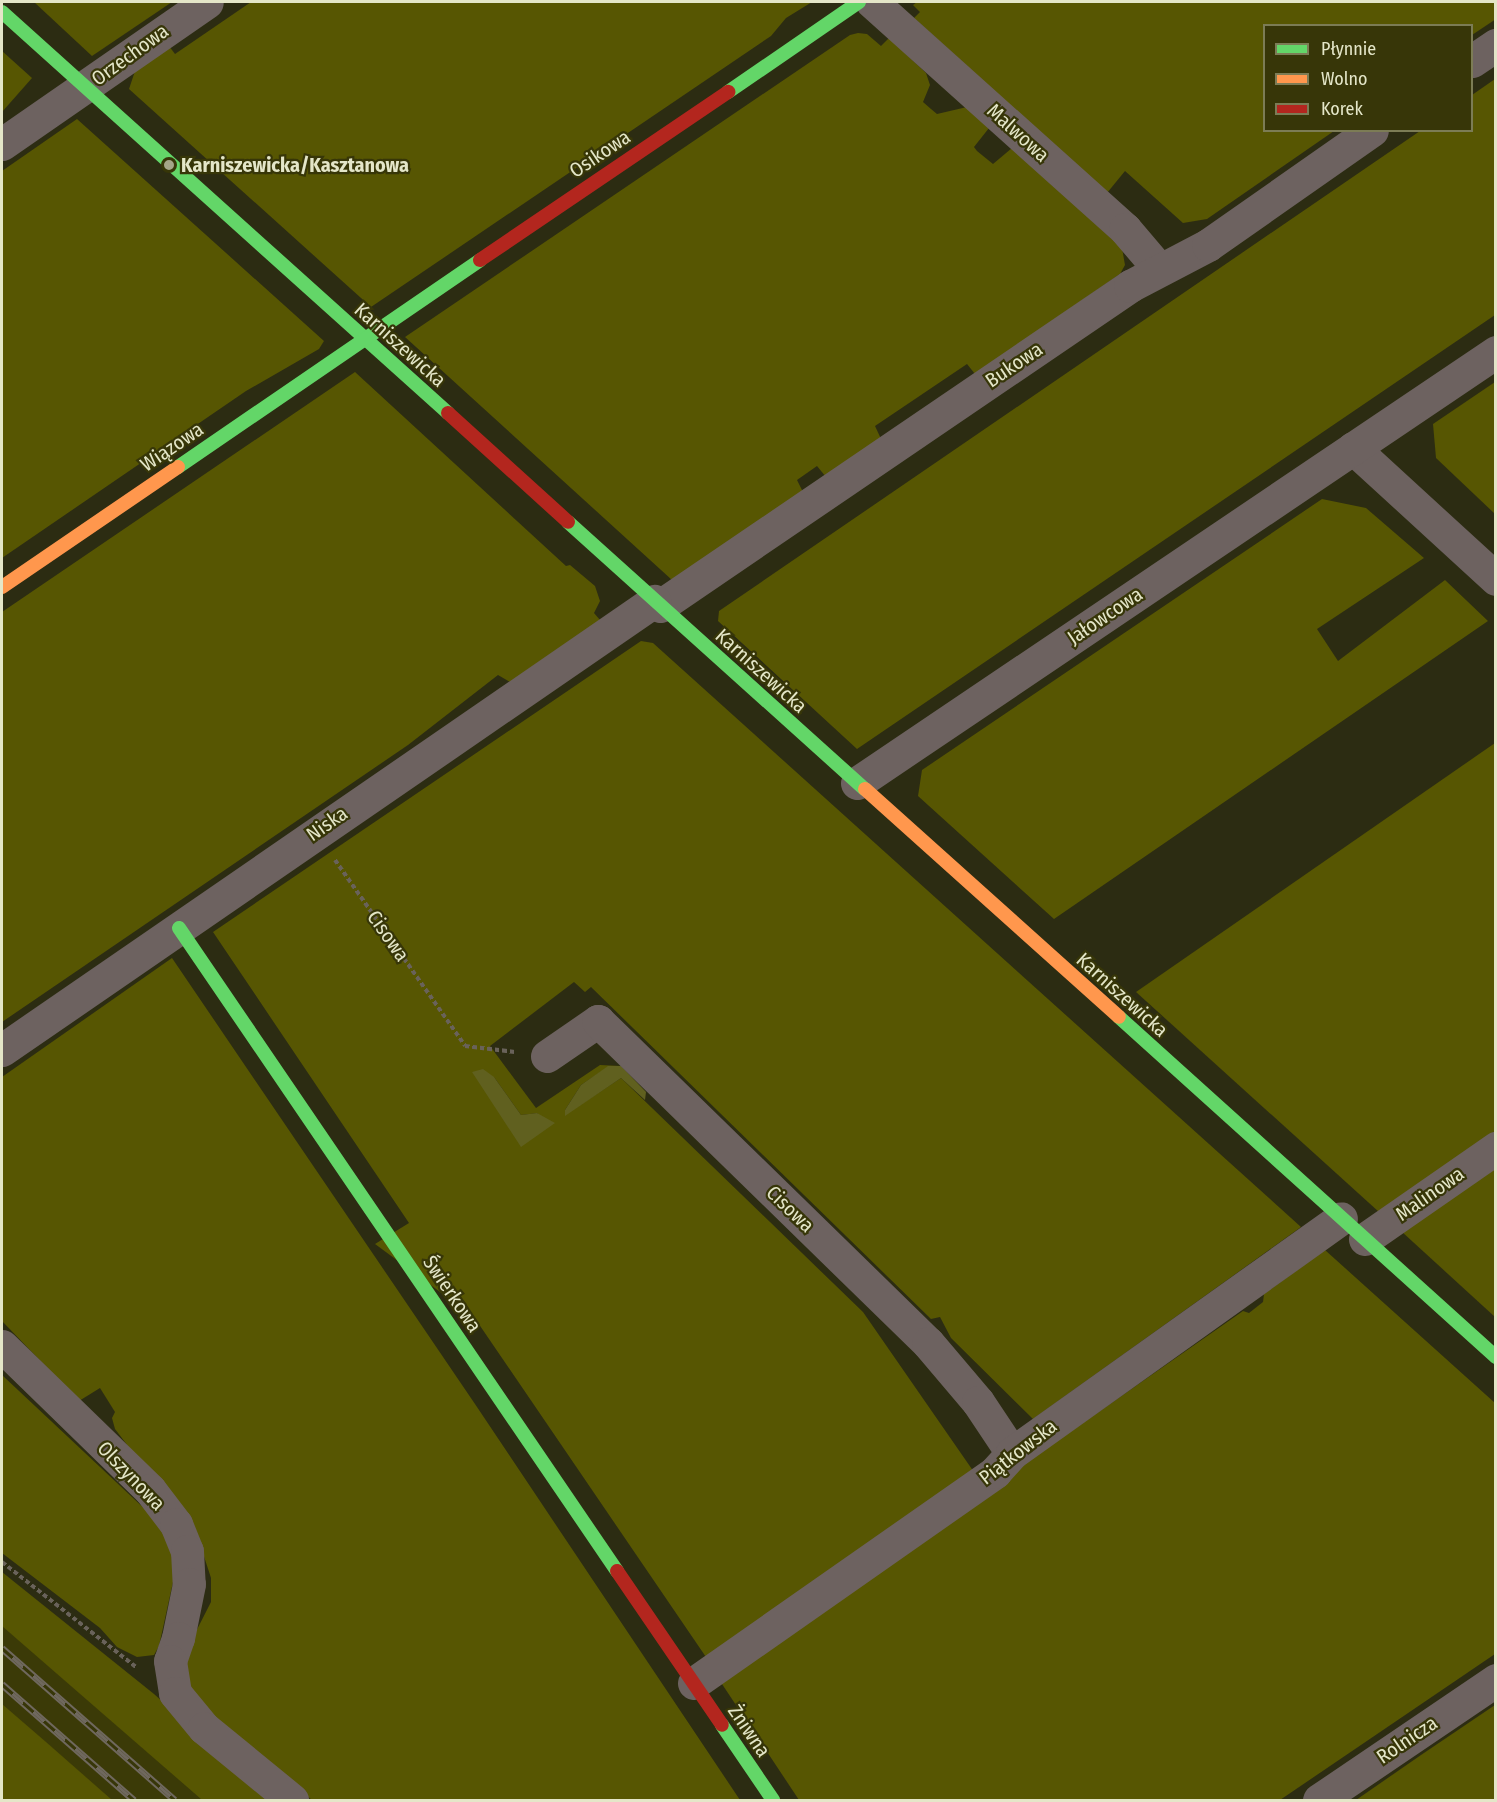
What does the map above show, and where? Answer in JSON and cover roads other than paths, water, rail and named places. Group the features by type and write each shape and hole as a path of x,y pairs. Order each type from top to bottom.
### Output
{"street":[{"name":"Orzechowa","path":"2,144 207,2"},
{"name":"Osikowa","path":"364,340 859,2"},
{"name":"Malwowa","path":"872,2 1125,229 1159,269"},
{"name":"Karniszewicka","path":"2,12 84,89 1496,1357"},
{"path":"1473,60 1496,45"},
{"name":"Bukowa","path":"657,603 1159,269 1208,245 1369,132"},
{"name":"Wiązowa","path":"2,587 364,340"},
{"name":"Jałowcowa","path":"857,783 1496,352"},
{"path":"1353,448 1496,579"},
{"name":"Niska","path":"2,1050 317,831 657,603"},
{"name":"Świerkowa","path":"179,928 694,1683"},
{"name":"Cisowa","path":"547,1056 598,1021 928,1343 972,1395 1012,1453"},
{"name":"Malinowa","path":"1353,1229 1496,1148"},
{"name":"Piątkowska","path":"694,1683 995,1472 1012,1453 1353,1229"},
{"name":"Olszynowa","path":"2,1346 150,1490 176,1524 187,1551 189,1584 178,1638 170,1661 171,1678 187,1712 292,1800"},
{"name":"Rolnicza","path":"1319,1800 1496,1680"},
{"name":"Żniwna","path":"694,1683 773,1800"}],"railway":[{"path":"2,1648 175,1800"},
{"path":"2,1684 134,1800"}],"place":[{"name":"Karniszewicka/Kasztanowa","path":"169,165"}]}
